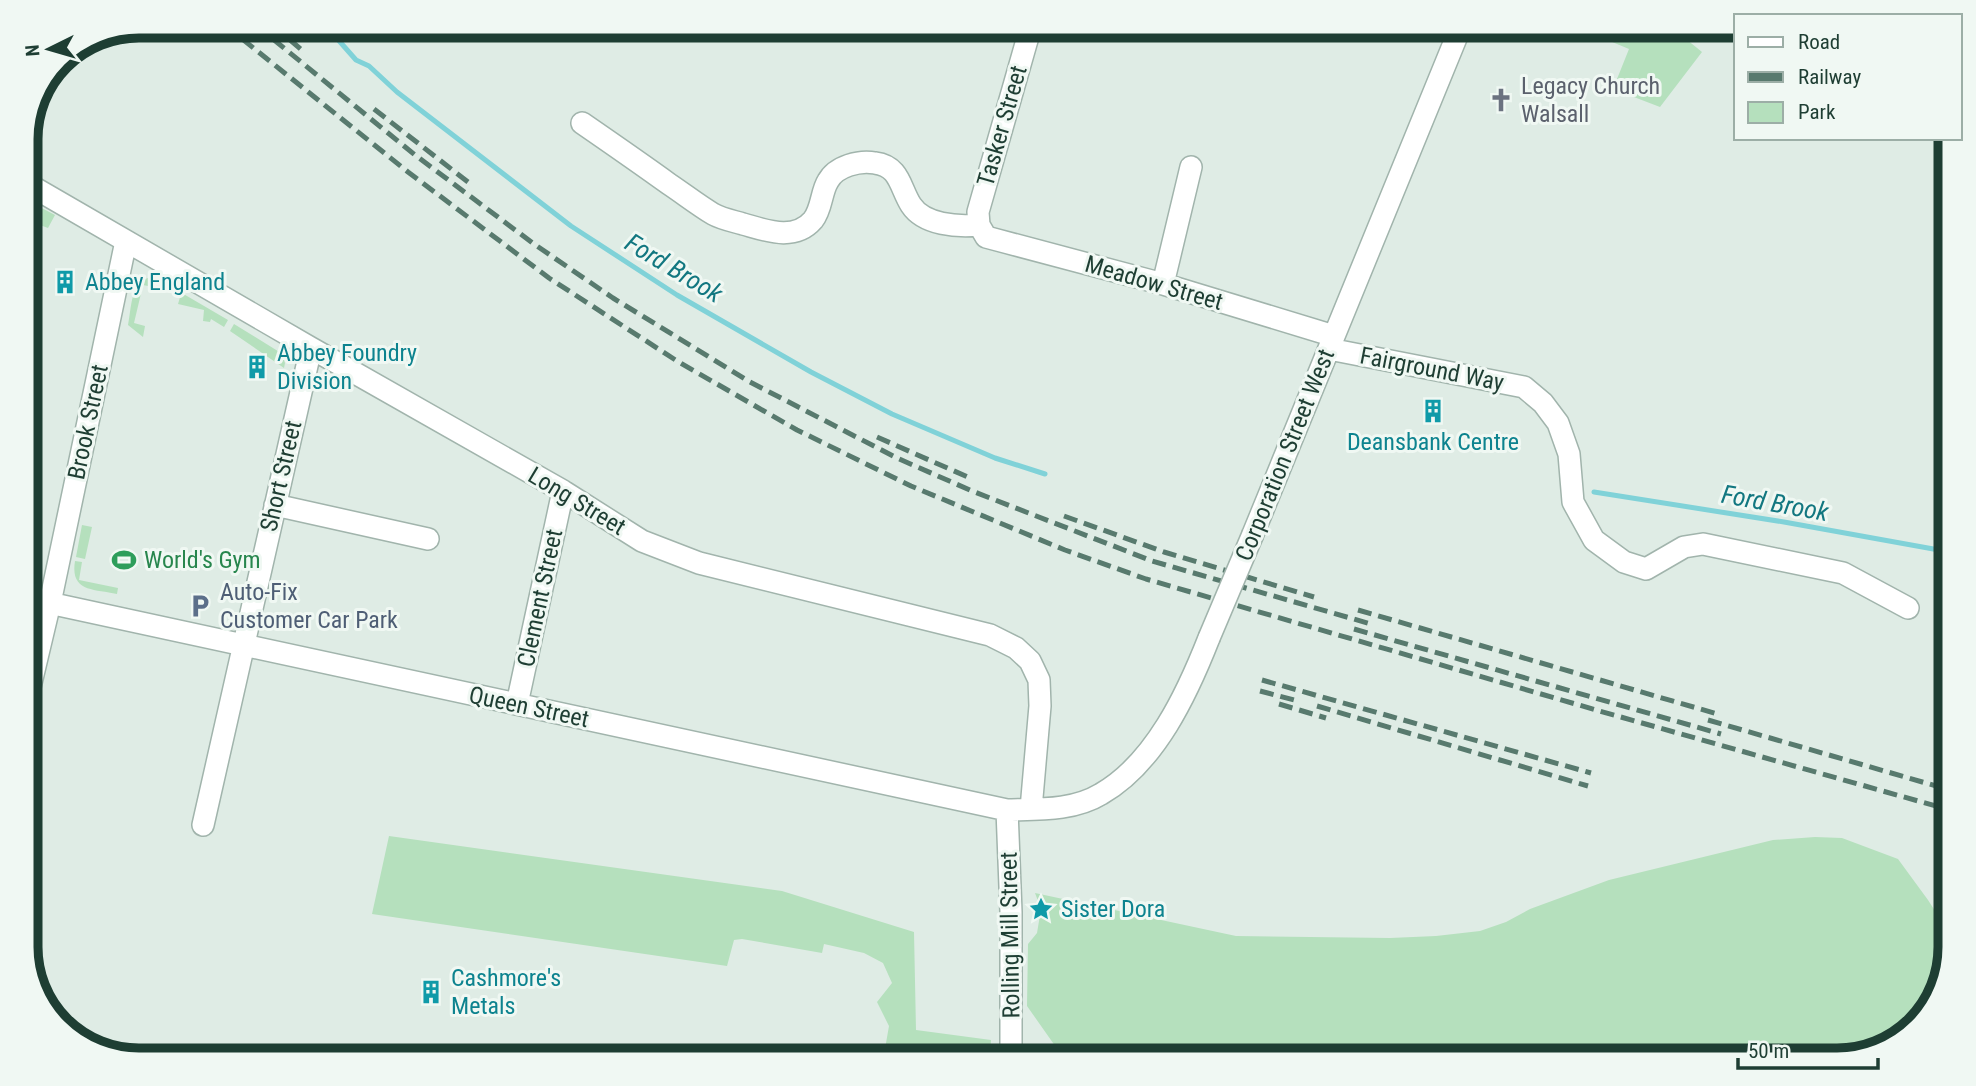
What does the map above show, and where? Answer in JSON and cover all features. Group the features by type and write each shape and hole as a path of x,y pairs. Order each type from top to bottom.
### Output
{"street":[{"name":"Tasker Street","path":"979,225 978,212 1028,38"},
{"name":"Corporation Street West","path":"1031,810 1088,800 1101,795 1128,775 1157,741 1191,683 1456,38"},
{"path":"582,123 715,215 777,233 790,232 813,220 828,180 843,167 866,162 885,166 894,172 911,205 920,214 943,224 964,227 979,225"},
{"path":"1163,284 1191,167"},
{"name":"Long Street","path":"39,191 563,491 642,541 699,564 990,635 1016,648 1030,661 1039,680 1040,706 1031,810"},
{"name":"Meadow Street","path":"979,225 986,237 1163,284 1332,343"},
{"name":"Brook Street","path":"39,649 126,241"},
{"name":"Fairground Way","path":"1332,343 1524,387 1544,403 1558,423 1569,454 1573,502 1594,540 1624,562 1646,569 1685,547 1703,544 1843,573 1908,608"},
{"name":"Short Street","path":"203,825 311,348"},
{"name":"Clement Street","path":"517,704 563,491"},
{"path":"275,505 428,539"},
{"name":"Queen Street","path":"39,601 1007,810 1031,810"},
{"name":"Rolling Mill Street","path":"1007,810 1012,912 1011,1048"}],"green space":[{"path":"1685,38 1702,52 1660,107 1613,89 1629,49 1605,39"},
{"path":"39,207 55,215 48,228 39,225"},
{"path":"155,277 153,287 143,285 134,323 145,326 143,337 128,325 135,290 143,280"},
{"path":"163,282 228,320 224,327 211,319 210,322 203,321 204,310 178,304 181,294 162,289"},
{"path":"234,324 281,353 284,368 230,331"},
{"path":"82,525 92,527 85,559 76,557"},
{"path":"75,561 82,562 79,580 118,588 117,594 92,590 80,584 74,571"},
{"path":"389,836 782,891 914,932 916,1030 991,1040 991,1048 885,1048 889,1026 877,1002 892,983 883,963 864,953 824,944 822,953 742,939 734,940 727,966 372,914"},
{"path":"1842,838 1898,859 1938,915 1937,960 1930,985 1917,1008 1887,1034 1863,1044 1837,1048 1057,1048 1027,1006 1028,944 1037,933 1041,909 1035,893 1236,936 1436,936 1480,931 1609,880 1773,840"}],"waterway":[{"name":"Ford Brook","path":"337,38 356,60 369,66 397,92 571,226 677,295 811,372 892,414 995,458 1045,474"},
{"name":"Ford Brook","path":"1594,492 1938,550"}],"railway":[{"path":"241,38 408,172 549,278 677,361 797,430 911,486 1065,550 1146,579 1938,807"},
{"path":"272,38 415,155 534,244 613,298 750,382 897,458 972,491 1152,561 1371,624"},
{"path":"288,38 304,52"},
{"path":"374,109 468,182"},
{"path":"877,437 970,478"},
{"path":"1064,516 1164,552 1314,597"},
{"path":"1358,610 1721,715"},
{"path":"1354,629 1721,734"},
{"path":"1262,680 1591,773"},
{"path":"1260,691 1294,700"},
{"path":"1279,704 1326,718"},
{"path":"1317,706 1588,786"},
{"path":"1708,720 1938,786"}],"place":[{"name":"Legacy Church Walsall","path":"1501,100"},
{"name":"Abbey England","path":"65,282"},
{"name":"Abbey Foundry Division","path":"257,367"},
{"name":"Deansbank Centre","path":"1433,411"},
{"name":"World's Gym","path":"124,560"},
{"name":"Auto-Fix Customer Car Park","path":"200,606"},
{"name":"Sister Dora","path":"1041,909"},
{"name":"Cashmore's Metals","path":"431,992"}]}
